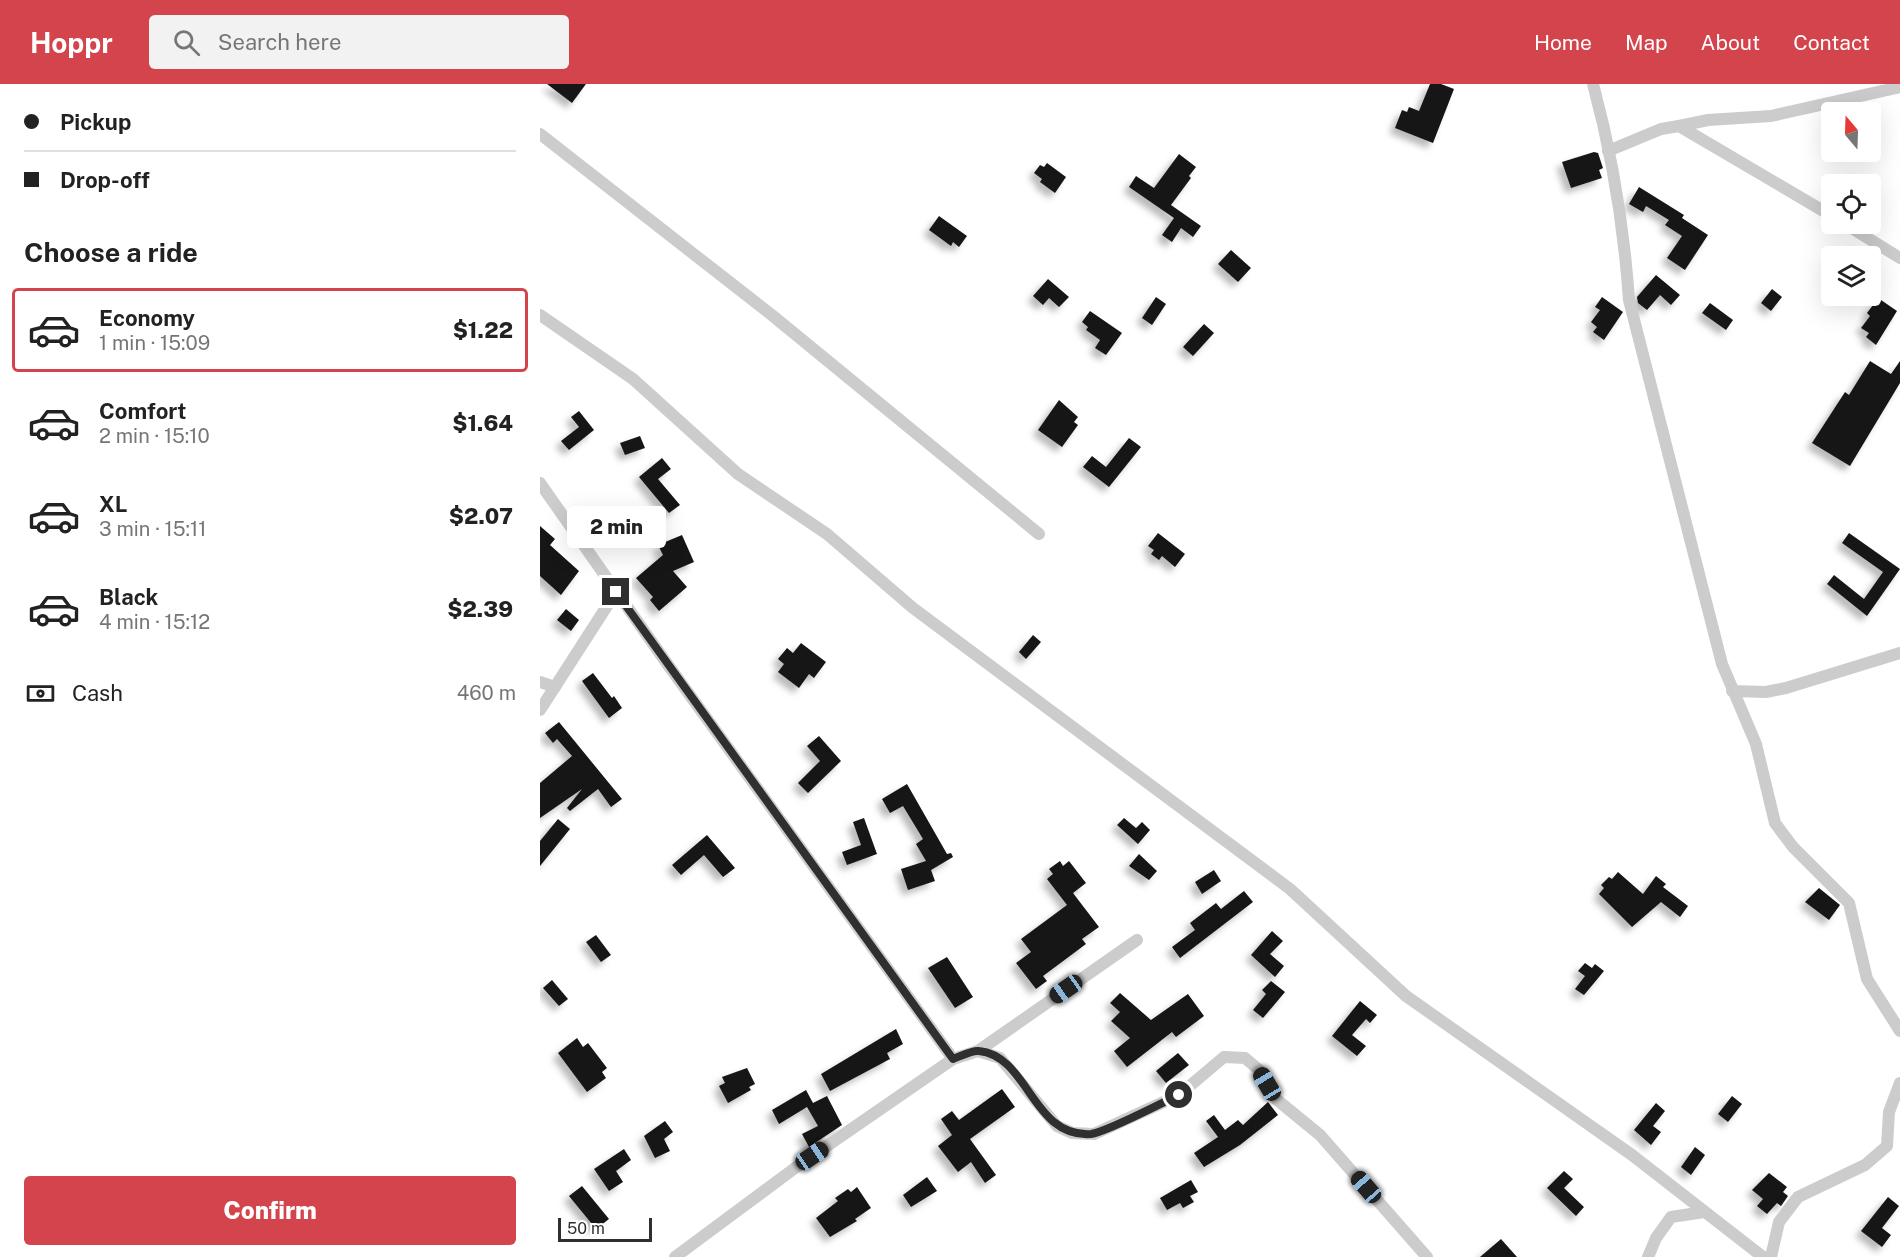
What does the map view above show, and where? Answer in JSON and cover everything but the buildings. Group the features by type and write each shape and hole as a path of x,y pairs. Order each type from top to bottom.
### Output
{"street":[{"path":"1593,84 1608,151 1627,264 1629,300 1705,603 1732,691 1756,744 1775,823 1793,847 1849,903 1867,979 1900,1031"},
{"path":"1608,151 1661,129 1708,120 1772,117 1900,87"},
{"path":"1679,126 1821,210"},
{"path":"540,134 773,316 1039,534"},
{"path":"1861,234 1900,258"},
{"path":"540,315 633,379 738,474 827,534 913,608 1290,889 1406,996 1632,1155 1763,1257"},
{"path":"540,483 953,1059"},
{"path":"540,710 616,592"},
{"path":"1732,691 1766,692 1786,688 1900,653"},
{"path":"540,682 555,687"},
{"path":"675,1257 795,1168 953,1059 978,1051 1137,940"},
{"path":"978,1051 1000,1058 1057,1126 1072,1133 1094,1134 1179,1095 1224,1057 1245,1058 1258,1069 1276,1099 1320,1135 1427,1257"},
{"path":"1771,1257 1779,1222 1798,1197 1865,1166 1887,1146 1889,1112 1900,1083"},
{"path":"1648,1257 1656,1238 1671,1217 1704,1212"}],"route":[{"path":"616,592 953,1059 978,1051 1000,1058 1057,1126 1072,1133 1094,1134 1179,1095"}]}
